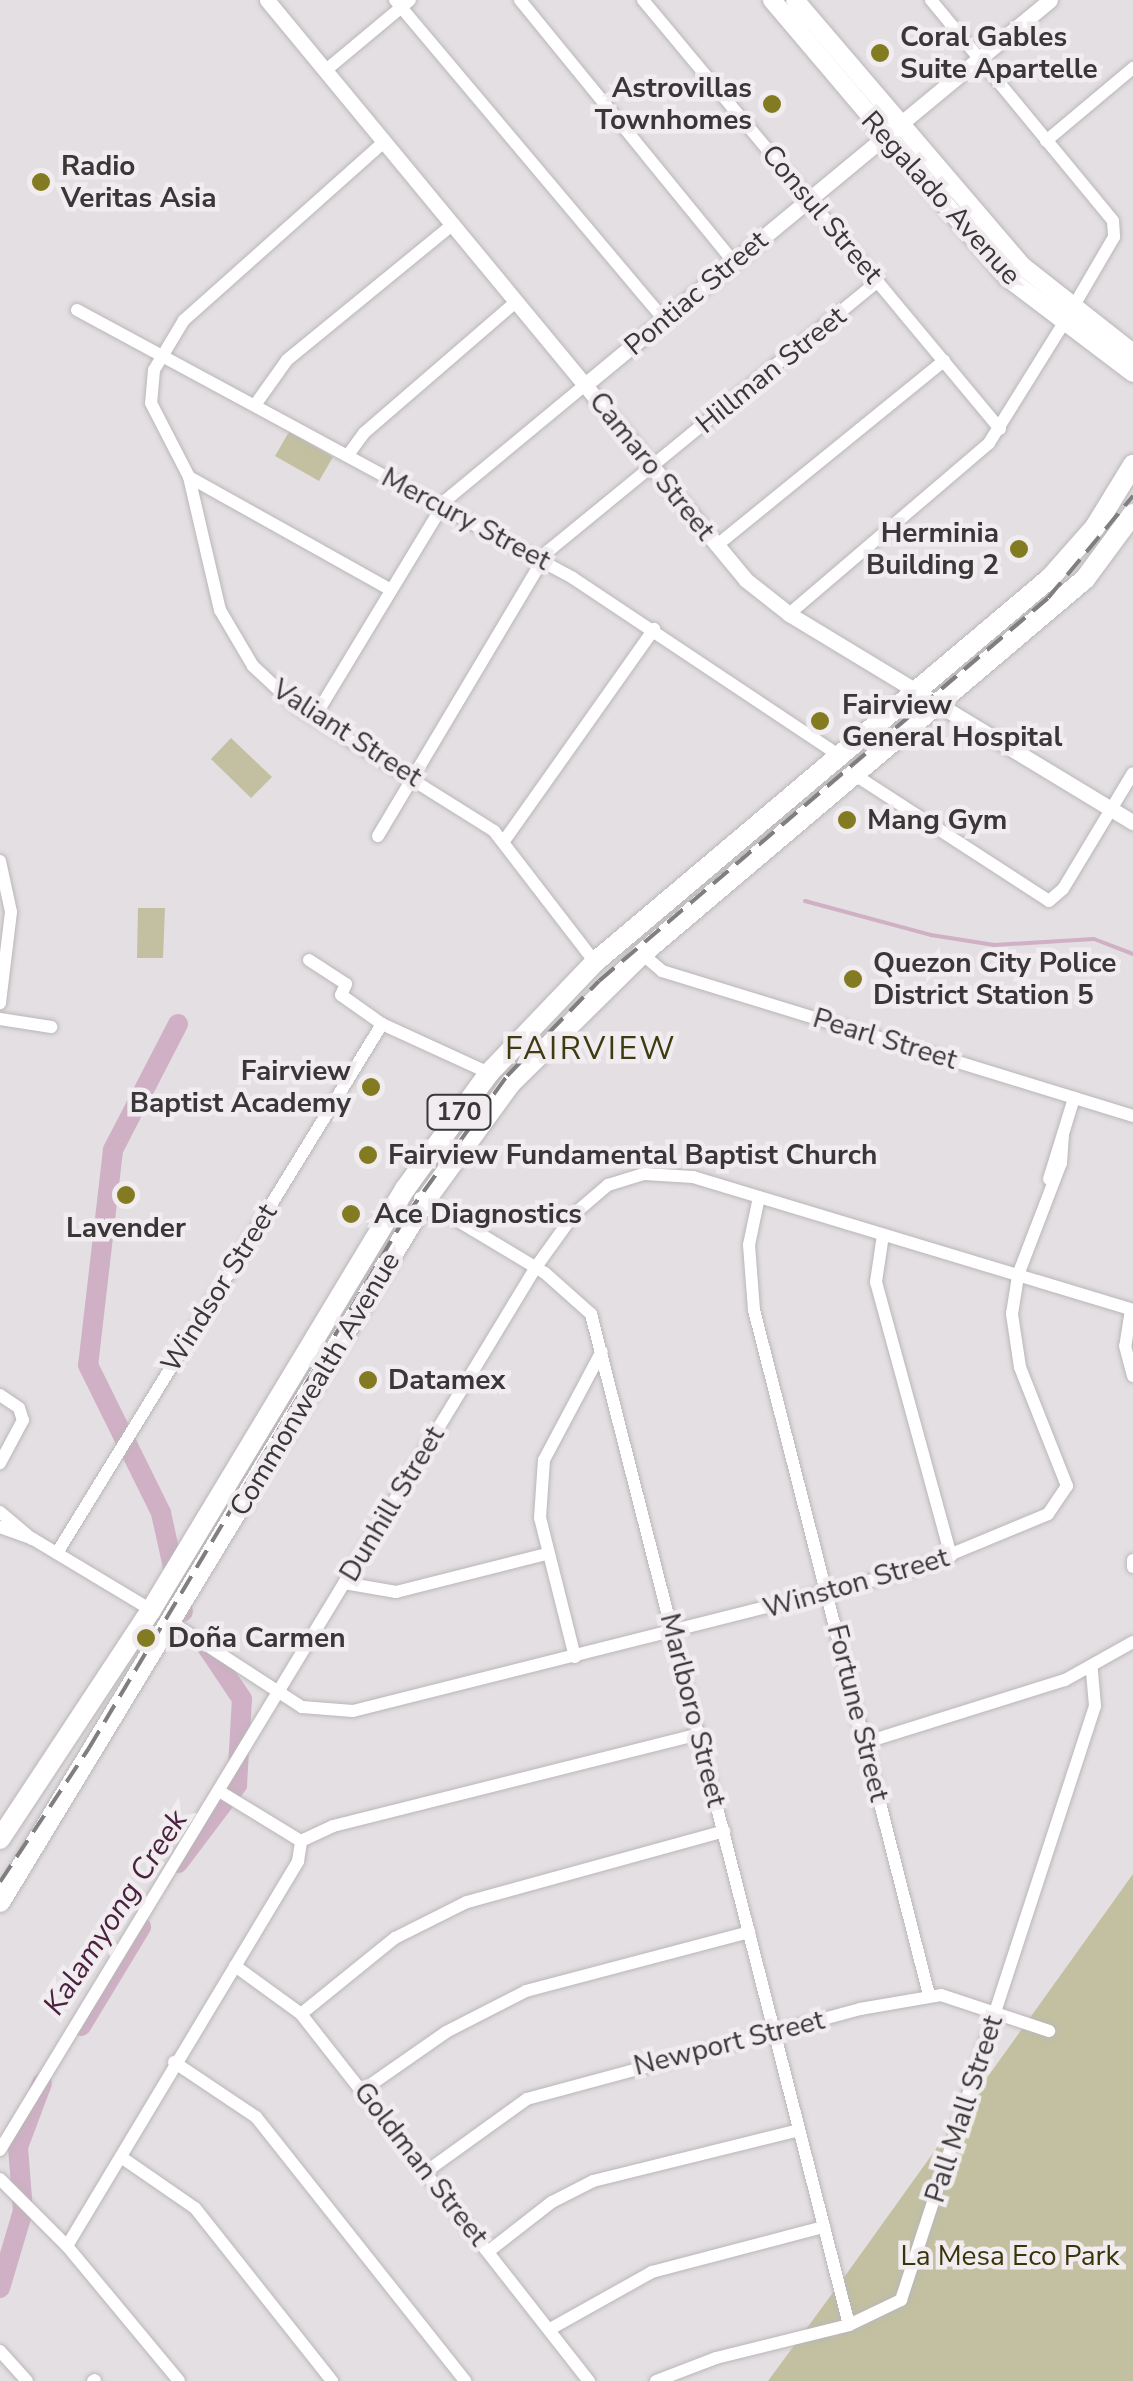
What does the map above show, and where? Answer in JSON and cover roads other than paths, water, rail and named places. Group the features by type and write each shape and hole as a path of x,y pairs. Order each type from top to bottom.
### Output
{"main road":[{"name":"Regalado Avenue","path":"772,0 891,132"},
{"name":"Regalado Avenue","path":"794,0 996,265 1067,316 1133,373"},
{"name":"Regalado Avenue","path":"1067,316 1133,354"},
{"name":"Commonwealth Avenue","path":"0,1839 151,1610 405,1189 489,1074 595,962 915,691 1087,538 1133,465"},
{"name":"Commonwealth Avenue","path":"0,1902 425,1201 511,1084 642,954 939,705 1106,555 1133,514"},
{"path":"1087,538 1106,555"}],"street":[{"name":"Camaro Street","path":"267,0 716,546 789,614 1133,822"},
{"path":"520,0 734,262"},
{"name":"Consul Street","path":"643,0 1000,430"},
{"path":"789,614 1000,430 1116,228 931,0"},
{"name":"Pontiac Street","path":"314,718 441,508 1050,0"},
{"path":"326,70 402,2 664,320"},
{"path":"1046,141 1133,68"},
{"name":"Valiant Street","path":"385,141 198,305 161,355 151,403 189,478 206,571 227,626 268,683 314,718 413,777 504,840 595,962"},
{"path":"255,406 287,360 454,224"},
{"name":"Hillman Street","path":"378,836 542,560 878,282"},
{"path":"348,455 364,432 517,300"},
{"name":"Mercury Street","path":"77,310 542,560 654,629 838,755"},
{"path":"716,546 944,362"},
{"path":"189,478 391,590"},
{"path":"504,840 654,629"},
{"path":"855,775 1049,900 1133,773"},
{"path":"0,861 11,929 0,1003"},
{"name":"Pearl Street","path":"642,954 662,971 1133,1116"},
{"path":"309,960 346,984 341,995 382,1024 489,1074"},
{"path":"0,1019 51,1026"},
{"name":"Windsor Street","path":"57,1553 382,1024"},
{"name":"Winston Street","path":"171,1622 284,1692 319,1708 353,1711 829,1593 951,1556 1048,1514 1065,1496 1064,1473 1020,1367 1012,1314 1018,1275 1074,1098"},
{"name":"Dunhill Street","path":"0,2150 219,1790 284,1692 344,1583 536,1267 574,1214 625,1178 670,1172 1132,1310"},
{"name":"Marlboro Street","path":"405,1189 536,1267 583,1303 602,1351 849,2325"},
{"name":"Fortune Street","path":"760,1198 750,1245 754,1310 929,1995"},
{"path":"882,1235 876,1282 951,1556"},
{"path":"1132,1310 1125,1346 1133,1376"},
{"path":"575,1657 540,1518 544,1460 602,1351"},
{"path":"0,1396 22,1414 0,1463"},
{"path":"0,1512 32,1539"},
{"path":"0,1527 32,1539 151,1610"},
{"path":"344,1583 396,1592 546,1554"},
{"path":"867,1742 1092,1670 1133,1642"},
{"name":"Pall Mall Street","path":"656,2381 716,2358 849,2325 901,2300 1095,1706 1092,1670"},
{"path":"301,1841 332,1826 699,1734"},
{"path":"219,1790 301,1841"},
{"path":"302,2014 395,1938 466,1902 724,1831"},
{"path":"67,2246 298,1861 301,1841"},
{"path":"363,2090 446,2032 526,1991 749,1932"},
{"name":"Goldman Street","path":"234,1966 302,2014 589,2381"},
{"name":"Newport Street","path":"427,2171 527,2098 774,2031 929,1995 997,2009 1049,2031"},
{"path":"174,2062 256,2117 464,2381"},
{"path":"489,2251 552,2202 592,2181 800,2130"},
{"path":"121,2156 195,2208 332,2381"},
{"path":"0,2178 67,2246 179,2381"},
{"path":"550,2329 652,2272 824,2227"},
{"path":"0,2351 26,2381"}],"waterway":[{"path":"805,901 931,935 994,945 1094,939 1133,954"},
{"name":"Kalamyong Creek","path":"178,1024 113,1150 88,1365 161,1513 183,1612"},
{"name":"Kalamyong Creek","path":"178,1863 237,1785 242,1699 205,1644"},
{"name":"Kalamyong Creek","path":"81,2026 141,1927"},
{"name":"Kalamyong Creek","path":"0,2288 23,2211 18,2147 42,2083"}],"railway":[{"path":"0,1882 89,1748 406,1216 507,1076 599,981 1048,598 1133,496"}],"place":[{"name":"Coral Gables Suite Apartelle","path":"880,53"},
{"name":"Astrovillas Townhomes","path":"772,104"},
{"name":"Radio Veritas Asia","path":"41,182"},
{"name":"Herminia Building 2","path":"1019,549"},
{"name":"Fairview General Hospital","path":"820,721"},
{"name":"Mang Gym","path":"847,820"},
{"name":"Quezon City Police District Station 5","path":"853,979"},
{"name":"Fairview Baptist Academy","path":"371,1087"},
{"name":"Fairview Fundamental Baptist Church","path":"368,1155"},
{"name":"Lavender","path":"126,1195"},
{"name":"Ace Diagnostics","path":"351,1214"},
{"name":"Datamex","path":"368,1380"},
{"name":"Doña Carmen","path":"146,1638"}],"district":[{"name":"FAIRVIEW","path":"591,1049"}],"park label":[{"name":"La Mesa Eco Park","path":"1010,2256"}]}
